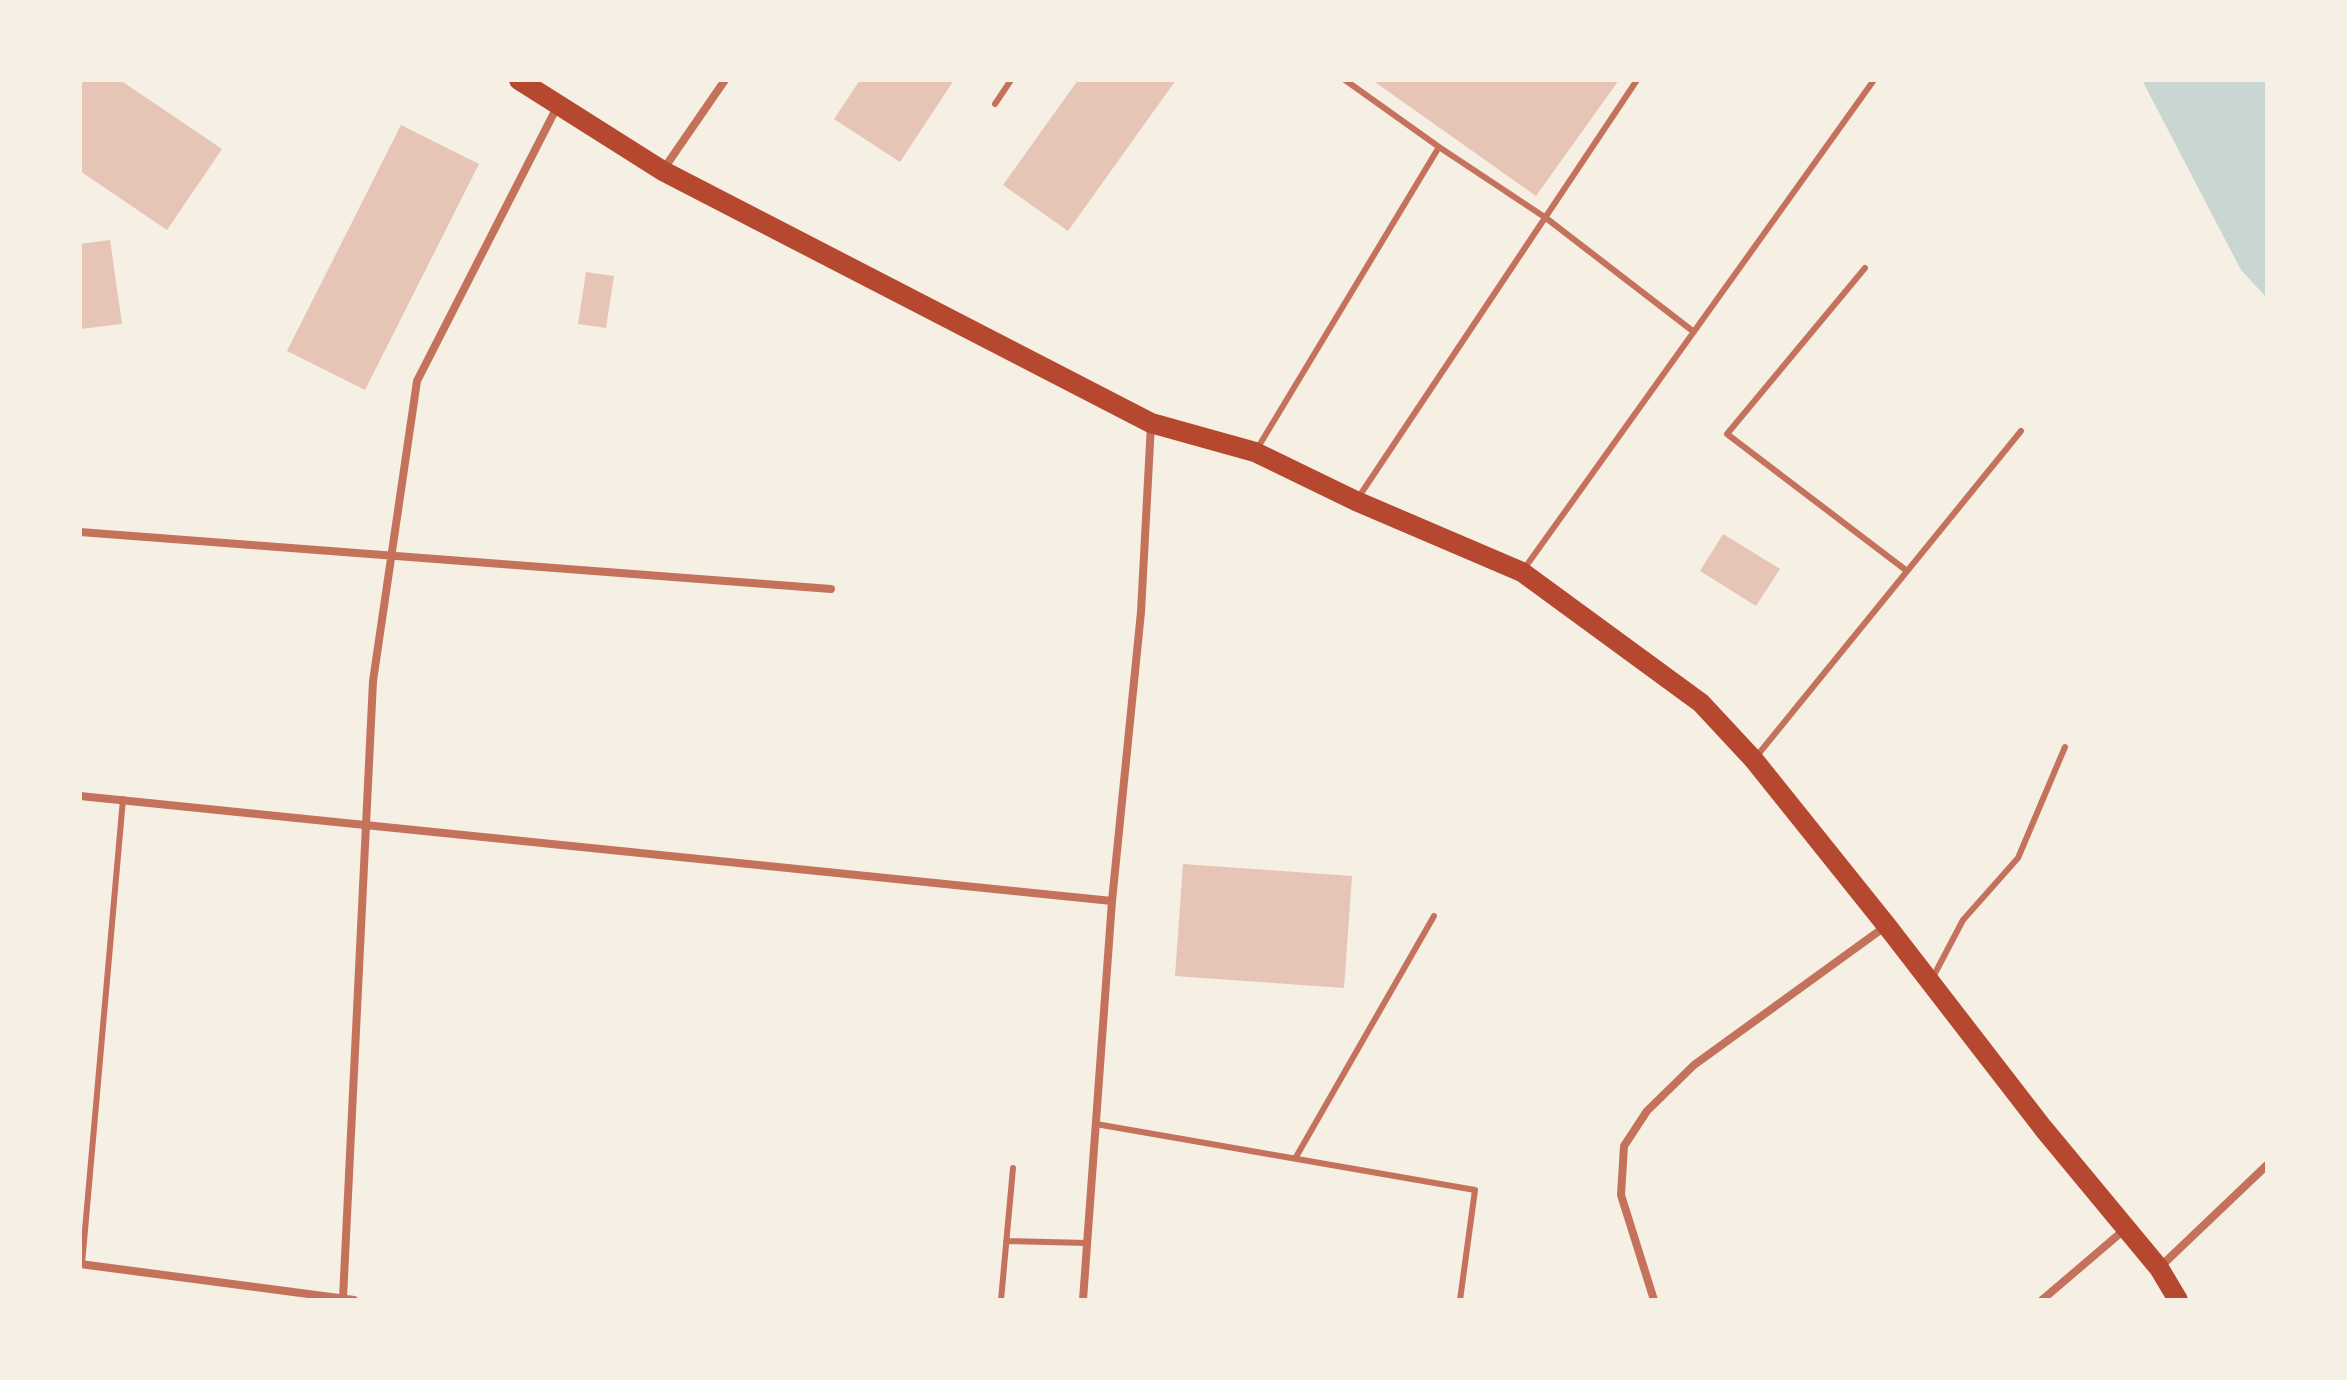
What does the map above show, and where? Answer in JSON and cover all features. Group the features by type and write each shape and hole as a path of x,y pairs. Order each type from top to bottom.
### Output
{"main road":[{"path":"519,80 557,107 663,171 1151,423 1255,452 1356,501 1522,572 1701,703 1754,760 1887,926 2124,1229 2159,1268 2178,1300"}],"street":[{"path":"663,171 725,80"},
{"path":"343,1298 373,681 417,381 557,107"},
{"path":"1083,1300 1112,901 1141,612 1151,423"},
{"path":"80,532 831,589"},
{"path":"80,796 1112,901"},
{"path":"1654,1300 1621,1195 1624,1146 1647,1111 1694,1065 1887,926"},
{"path":"2159,1268 2267,1165"},
{"path":"2042,1300 2124,1229"},
{"path":"81,1264 354,1300"}],"lane":[{"path":"995,104 1011,80"},
{"path":"1345,80 1546,218 1694,332"},
{"path":"1356,501 1637,80"},
{"path":"1522,572 1874,80"},
{"path":"1255,452 1439,147"},
{"path":"1865,268 1727,434 1907,571"},
{"path":"1754,760 2021,431"},
{"path":"1930,982 1963,920 2018,858 2065,747"},
{"path":"81,1264 123,799"},
{"path":"1296,1157 1434,916"},
{"path":"1096,1124 1475,1190 1460,1300"},
{"path":"1001,1300 1013,1168"},
{"path":"1006,1241 1087,1243"}],"shaded area":[{"path":"2142,80 2267,80 2267,298 2241,270"}],"building":[{"path":"80,80 120,80 222,149 167,230 80,171"},
{"path":"860,80 954,80 900,162 834,119"},
{"path":"1078,80 1176,80 1068,231 1003,185"},
{"path":"1372,80 1619,80 1536,196"},
{"path":"401,125 479,164 365,390 287,351"},
{"path":"110,240 122,324 80,329 80,244"},
{"path":"586,272 614,276 606,328 578,324"},
{"path":"1723,534 1780,569 1756,606 1700,571"},
{"path":"1183,864 1352,876 1344,988 1175,976"}]}
